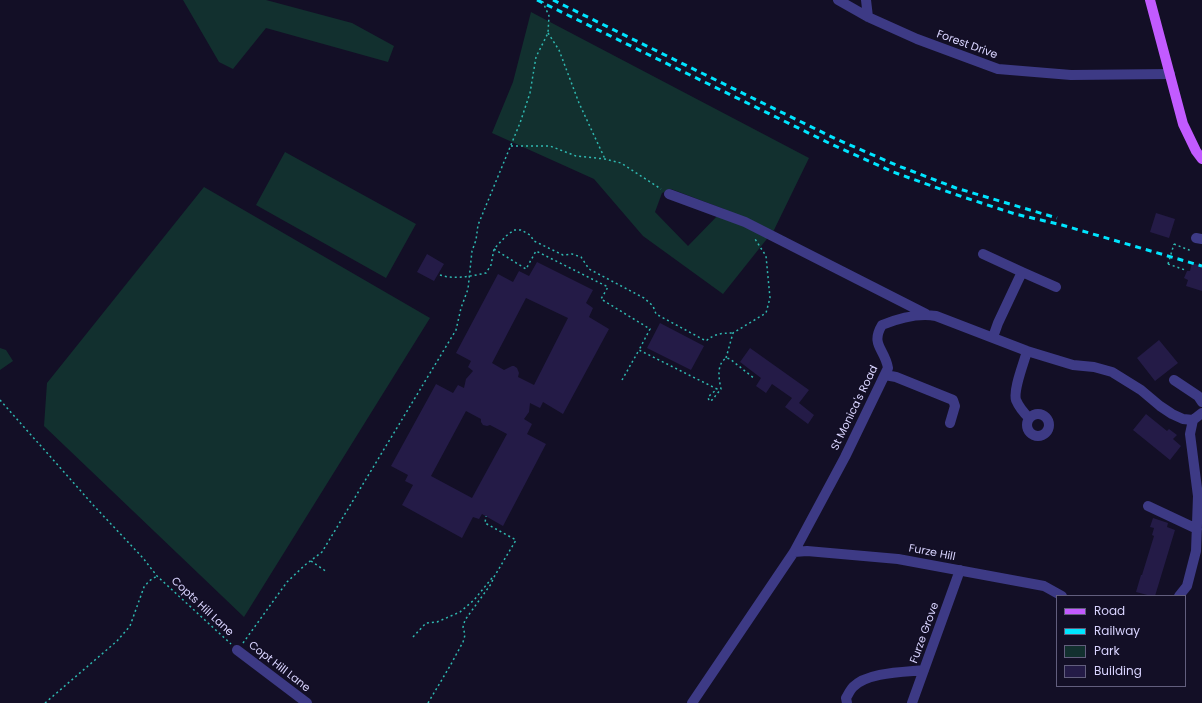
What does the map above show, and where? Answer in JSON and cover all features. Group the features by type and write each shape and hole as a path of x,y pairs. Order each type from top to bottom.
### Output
{"main road":[{"path":"1150,0 1183,124 1196,151 1202,159"}],"street":[{"name":"Forest Drive","path":"838,0 868,17 917,39 998,69 1072,75 1170,74"},
{"path":"866,0 868,17"},
{"path":"669,194 745,222 926,314"},
{"path":"983,254 1056,287"},
{"path":"993,337 1022,272"},
{"name":"St Monica's Road","path":"692,703 794,552 845,457 888,368 887,361 880,350 877,339 878,331 882,325 906,317 926,314 936,316 1027,351 1073,365 1094,366 1112,372 1141,390 1172,414 1183,419 1193,420"},
{"path":"1027,351 1016,392 1016,400 1029,418"},
{"path":"885,374 953,400 956,406 950,423"},
{"path":"1174,380 1198,396 1202,402"},
{"path":"1180,595 1187,586 1196,551 1198,496 1190,434 1193,420 1202,413"},
{"path":"1148,506 1197,529"},
{"name":"Furze Hill","path":"794,552 807,550 898,559 1044,586 1060,595"},
{"name":"Furze Grove","path":"912,703 960,570"},
{"name":"Copt Hill Lane","path":"237,650 307,703"},
{"path":"847,703 846,698 853,687 864,680 878,676 924,670"}],"path":[{"path":"237,650 287,582 304,565 322,552 456,330 461,308 468,289 472,251 476,240 478,225 520,123 530,93 536,57 548,34 549,16 542,0"},
{"path":"548,34 559,50 579,102 605,159"},
{"path":"511,146 550,146 576,156 605,159 621,163 669,194"},
{"path":"440,274 451,277 486,273 491,265 494,249 514,230 521,230 530,235 534,241 563,255 572,254 581,257 589,269 644,298 653,306 656,314 706,341 712,336 718,334 733,334 766,313 770,298 766,256 745,222"},
{"path":"1185,270 1168,264 1174,244 1189,250"},
{"path":"494,249 526,269 536,251 608,287 601,299 650,329 622,380"},
{"path":"639,350 717,388 708,397 709,402 721,389 718,376 722,361 726,358 733,334"},
{"path":"726,358 730,359 755,379"},
{"name":"Copts Hill Lane","path":"0,400 95,507 143,558 157,576 237,650"},
{"path":"413,637 426,623 436,622 460,612 467,607 494,576 516,540 485,522 486,516"},
{"path":"311,561 327,572"},
{"path":"45,703 117,641 130,626 144,587 149,580 157,576"},
{"path":"428,703 463,642 465,635 463,626 465,620 491,584 494,576"}],"green space":[{"path":"183,0 266,0 352,23 394,46 388,62 266,28 233,69 219,62"},
{"path":"531,12 809,158 774,230 723,294 643,236 594,179 492,133 513,82","holes":["671,189 724,209 688,246 655,212 662,193"]},
{"path":"285,152 416,224 386,278 256,205"},
{"path":"204,187 430,318 244,617 44,426 47,383"},
{"path":"0,348 6,350 13,361 0,370"}],"building":[{"path":"1156,213 1175,219 1169,238 1150,232"},
{"path":"427,254 444,264 434,281 417,272"},
{"path":"537,262 593,290 586,303 593,308 589,317 609,329 563,414 543,402 540,408 530,403 529,412 524,419 532,424 527,434 546,444 503,526 482,514 479,519 473,517 462,538 402,505 413,485 405,481 408,475 391,466 436,384 453,393 458,385 464,388 466,379 473,371 468,367 471,361 456,353 498,274 513,282 519,271 529,276","holes":["526,298 568,318 534,385 518,377 519,373 517,368 514,366 504,370 492,363","466,411 481,419 483,425 490,425 507,434 472,498 431,476"]},
{"path":"1192,263 1202,266 1202,291 1186,286 1188,280 1184,278 1187,271 1190,271"},
{"path":"660,323 704,346 691,370 647,348"},
{"path":"1159,340 1178,363 1155,381 1137,358"},
{"path":"750,348 809,390 799,403 814,415 808,424 785,407 792,398 772,384 766,393 756,386 761,378 740,362"},
{"path":"1146,414 1167,431 1169,429 1177,435 1173,439 1181,446 1170,460 1133,430"},
{"path":"1153,518 1168,523 1167,527 1175,530 1155,595 1147,595 1136,592 1154,536 1152,535 1154,528 1150,527"}],"railway":[{"path":"537,0 833,145 893,172 1015,214 1062,225 1202,266"},
{"path":"553,0 836,139 896,165 956,188 1057,218"}]}
